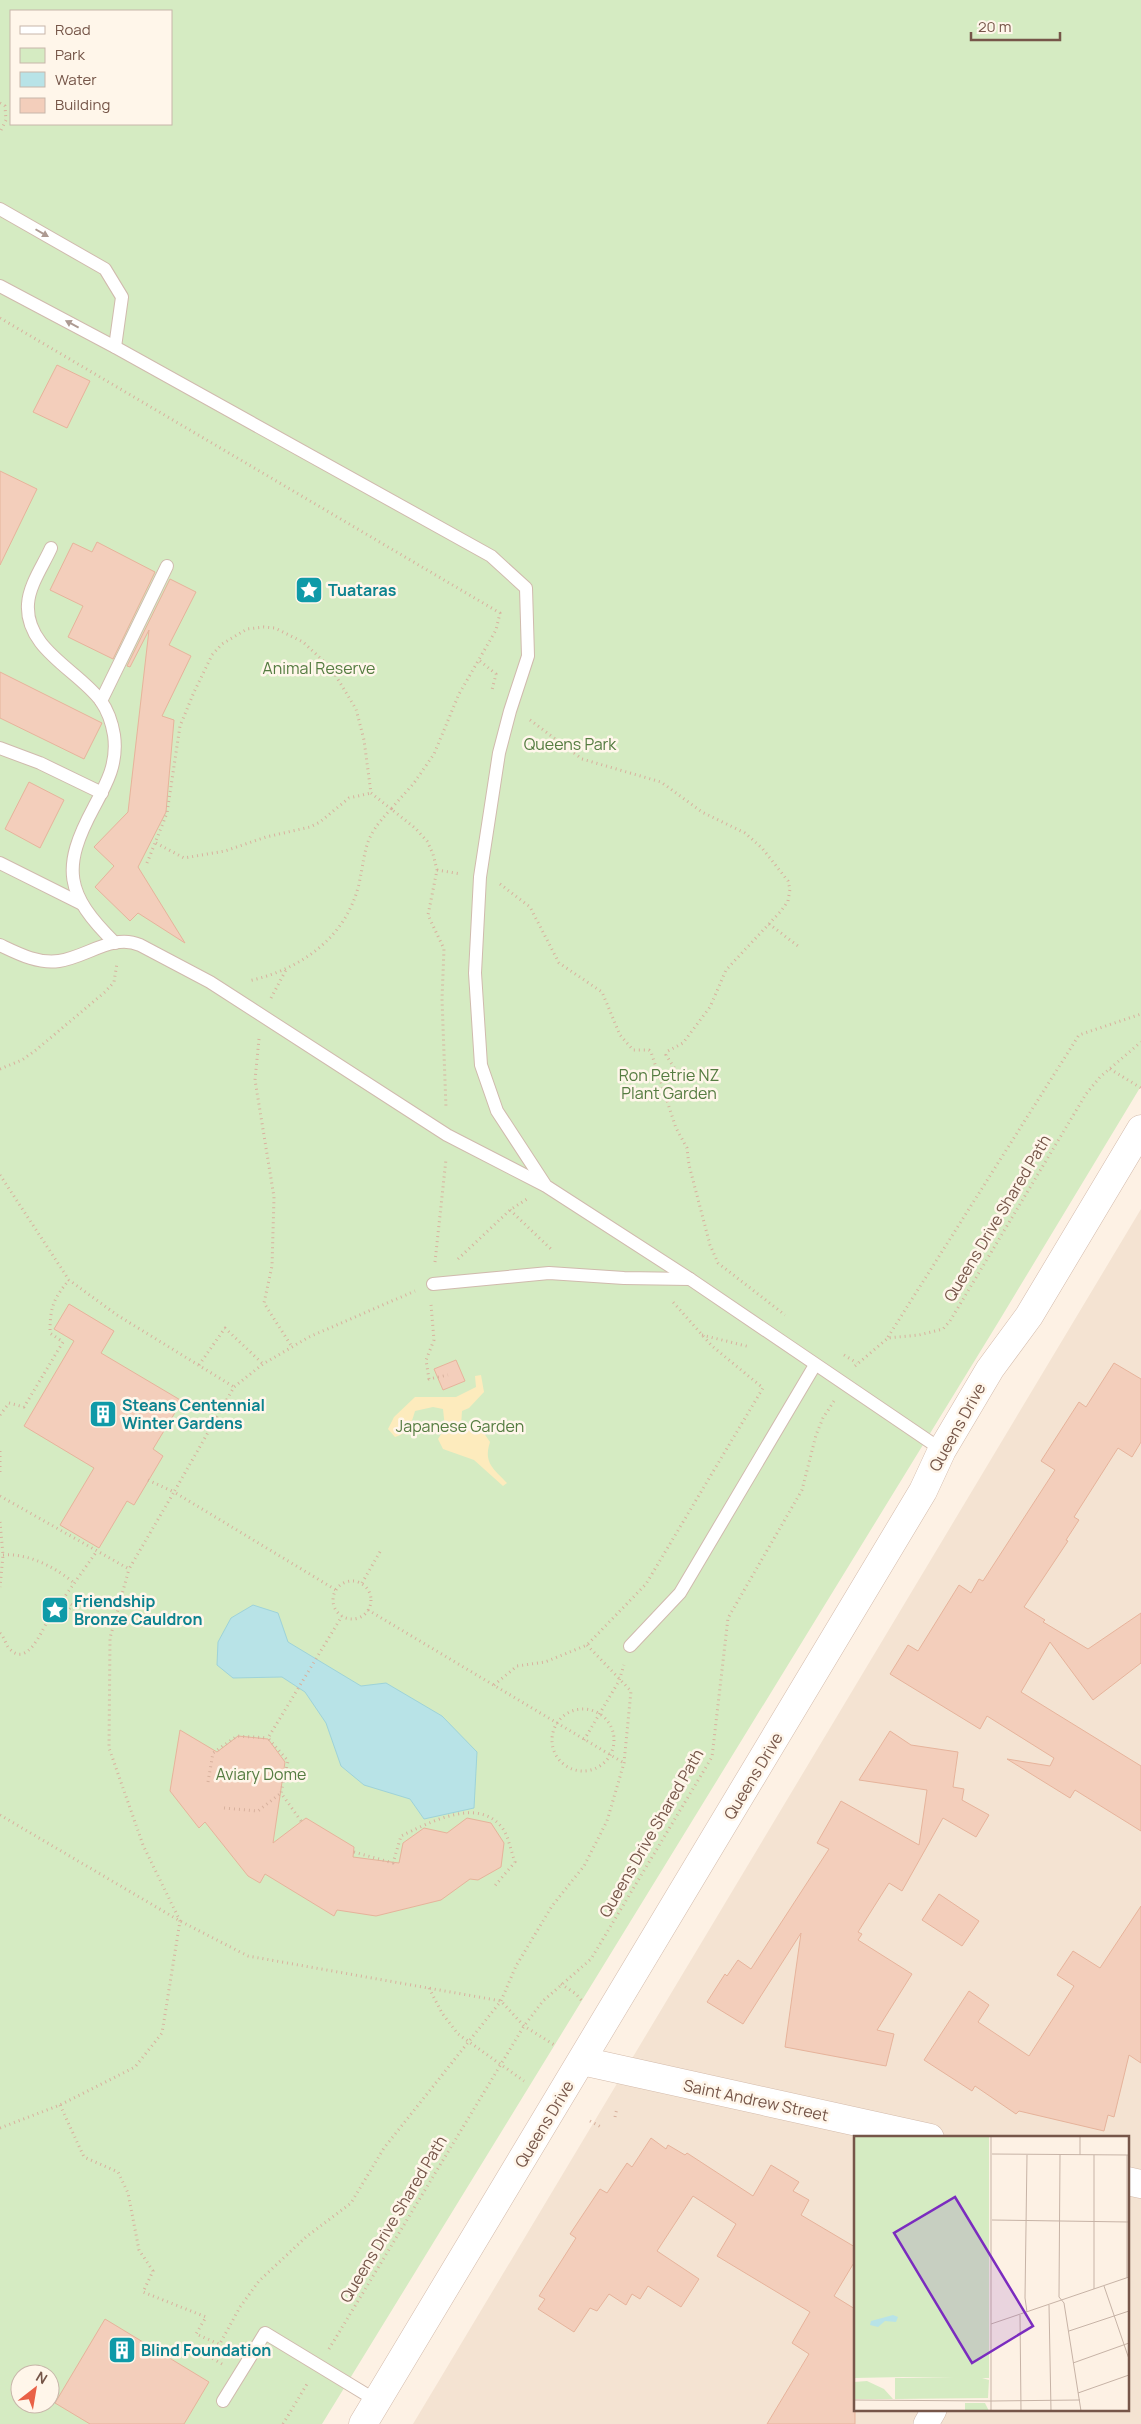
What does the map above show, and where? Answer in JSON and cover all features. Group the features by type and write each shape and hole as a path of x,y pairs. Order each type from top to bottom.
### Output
{"main road":[{"name":"Queens Drive","path":"363,2424 923,1491 942,1450 990,1369 1029,1316 1141,1129"},
{"name":"Saint Andrew Street","path":"582,2061 921,2136"},
{"path":"1128,2181 1141,2184"}],"street":[{"path":"926,2424 933,2412"}],"lane":[{"path":"0,209 104,269 122,297 115,347"},
{"path":"0,286 115,347 490,556 526,588 528,656 499,753 480,877 475,972 482,1065 497,1111 546,1186"},
{"path":"51,548 28,603 30,621 37,636 50,653 101,701 111,720 115,742 113,767 102,793 85,824 73,860 74,887 82,904 100,928 115,943"},
{"path":"101,701 167,566"},
{"path":"0,748 40,763 102,793"},
{"path":"0,863 82,904"},
{"path":"0,945 22,956 58,961 128,940 210,982 447,1135 546,1186 690,1279 942,1450"},
{"path":"433,1284 549,1273 624,1278 690,1279"},
{"path":"630,1646 680,1593 815,1365"},
{"path":"223,2401 265,2333 377,2401"}],"path":[{"path":"0,103 5,106 6,120 0,132"},
{"path":"0,318 500,613 496,630 480,661 459,694 434,754 414,783 378,823 366,844 359,883 352,904 341,922 316,952 287,968 239,984 210,982"},
{"path":"147,863 168,813 180,726 212,655 222,644 248,629 264,626 275,628 303,642 330,668 341,683 358,717 366,749 371,793 415,828 427,841 433,854 436,870 428,915 444,949 442,999 447,1135 430,1310 434,1340 426,1360 429,1379 448,1375"},
{"path":"480,661 496,674 489,704 530,719 582,759 661,782 702,812 745,833 762,848 788,881 790,889 788,901 770,924 726,970 710,1007 683,1043 668,1051 666,1055 674,1065 675,1073 666,1092"},
{"path":"156,843 184,858 225,851 266,837 310,827 320,822 349,798 371,793"},
{"path":"436,870 480,877 503,885 530,907 559,963 602,992 627,1046 633,1050 649,1050 652,1052 676,1128 687,1148 689,1165 710,1245 718,1263 788,1317"},
{"path":"770,924 798,946"},
{"path":"0,1069 22,1060 36,1050 105,992 114,982 117,972 115,943"},
{"path":"287,968 262,1016 255,1080 274,1197 272,1266 264,1303 292,1347"},
{"path":"853,1370 857,1363 888,1338 1079,1035 1141,1014"},
{"name":"Queens Drive Shared Path","path":"888,1338 918,1336 942,1329 950,1321 1086,1094 1110,1069 1141,1042"},
{"path":"1110,1069 1141,1088"},
{"path":"0,1175 70,1280 117,1315 234,1388"},
{"path":"0,2128 60,2106 135,2067 162,2033 180,1921 143,1845 109,1748 110,1638 129,1569 234,1388 263,1364 309,1337 433,1284 510,1210 546,1186"},
{"path":"510,1210 558,1256"},
{"path":"0,1414 9,1403 24,1408 63,1342 50,1333 50,1313 56,1296 70,1280"},
{"path":"494,1685 517,1666 545,1662 586,1645 646,1584 763,1388 712,1346 671,1300"},
{"path":"199,1365 224,1328 263,1364"},
{"path":"702,1335 729,1344 753,1348 757,1346"},
{"path":"841,1353 857,1363"},
{"name":"Queens Drive Shared Path","path":"283,2424 524,2026 543,2001 591,1959 712,1757 728,1618 802,1490 816,1435 823,1418 833,1402"},
{"path":"0,1451 0,1475"},
{"path":"148,1480 174,1492 336,1590"},
{"path":"0,1496 129,1569"},
{"path":"0,1522 3,1554 0,1587"},
{"path":"362,1583 381,1550"},
{"path":"0,1633 8,1646 17,1653 25,1653 39,1638 50,1616 60,1622 72,1605 63,1599 97,1552"},
{"path":"3,1554 16,1554 42,1563 53,1568 74,1583"},
{"path":"352,1580 362,1583 369,1591 371,1602 368,1610 361,1616 352,1619 342,1616 335,1607 333,1598 336,1590 352,1580"},
{"path":"368,1610 624,1763"},
{"path":"268,1738 342,1616"},
{"path":"239,2374 212,2358 240,2307 259,2281 306,2237 351,2203 384,2148 501,2001 516,1966 552,1906 584,1866 607,1821 624,1763 631,1691 619,1681 586,1645"},
{"path":"584,1740 619,1681 630,1646"},
{"path":"581,1709 599,1714 607,1720 614,1737 610,1755 596,1768 576,1770 567,1766 560,1760 552,1742 557,1723 572,1712 581,1709"},
{"path":"208,1782 213,1753 236,1736 268,1738 288,1761 281,1793 258,1812 224,1808"},
{"path":"281,1793 301,1821"},
{"path":"354,1852 393,1863 401,1836 435,1820 458,1814 485,1815 503,1829 514,1862 493,1888"},
{"path":"0,1815 180,1921 248,1956 501,2001 524,2026 582,2061"},
{"path":"561,1984 576,1994"},
{"path":"429,1988 442,2014 458,2034 468,2043 524,2081"},
{"path":"60,2106 84,2157 118,2172 122,2179 128,2193 139,2250 153,2271 143,2292 206,2316 196,2334 219,2344"},
{"path":"616,2117 617,2108"},
{"path":"590,2121 601,2127"}],"shaded area":[{"path":"1141,1209 1141,2424 413,2424"}],"green space":[{"name":"Queens Park","path":"0,0 1141,0 1141,1086 999,1321 322,2424 0,2424"}],"sand":[{"path":"481,1375 484,1392 469,1408 462,1411 461,1426 477,1423 490,1442 488,1455 491,1465 507,1483 503,1486 474,1460 443,1449 438,1439 445,1428 443,1409 433,1407 415,1411 411,1424 403,1433 395,1437 388,1429 394,1417 415,1397 456,1397 476,1387 475,1376"}],"water":[{"path":"253,1605 278,1613 288,1642 361,1686 386,1683 442,1716 477,1752 474,1808 424,1819 410,1799 364,1785 341,1766 326,1723 305,1692 282,1677 233,1678 217,1665 218,1642 231,1618"}],"building":[{"path":"57,365 90,381 67,428 33,412"},
{"path":"0,471 37,489 0,565"},
{"path":"97,542 155,572 113,659 68,637 83,606 50,590 73,543 92,552"},
{"path":"170,579 196,592 169,645 191,656 162,716 174,720 166,812 138,867 185,943 138,913 130,921 95,887 114,866 94,847 128,812 149,630 130,667 127,666"},
{"path":"0,672 102,723 84,759 0,718"},
{"path":"29,782 64,800 40,848 5,829"},
{"name":"Steans Centennial Winter Gardens","path":"69,1304 114,1331 101,1353 182,1401 153,1449 163,1456 134,1505 127,1501 99,1548 60,1525 94,1468 24,1426 74,1341 54,1329"},
{"path":"456,1360 465,1381 443,1390 434,1369"},
{"path":"1114,1363 1141,1379 1141,1442 1132,1457 1118,1448 1074,1517 1079,1520 1066,1540 1068,1541 1024,1607 1045,1620 1043,1622 1088,1649 1141,1613 1141,1663 1093,1700 1050,1642 1021,1692 1141,1766 1141,1831 1075,1790 1070,1798 1007,1759 1050,1766 1054,1758 987,1716 980,1729 890,1674 908,1645 918,1651 959,1585 971,1593 979,1579 983,1581 1055,1470 1041,1461 1079,1402 1086,1407"},
{"path":"180,1730 217,1752 238,1736 268,1739 285,1762 273,1843 306,1818 354,1847 353,1857 399,1863 403,1843 424,1828 447,1833 467,1818 491,1823 504,1843 501,1867 478,1880 470,1879 441,1900 376,1916 337,1910 334,1916 265,1874 260,1883 248,1876 205,1822 199,1828 170,1791"},
{"path":"890,1731 911,1745 958,1752 953,1787 964,1789 962,1800 989,1815 976,1837 943,1818 902,1891 889,1883 858,1932 862,1934 858,1940 912,1974 877,2030 894,2034 886,2066 785,2047 801,1933 743,2024 707,2002 725,1974 727,1976 738,1960 751,1969 829,1849 817,1843 841,1801 919,1845 927,1790 859,1780"},
{"path":"939,1894 979,1921 962,1946 922,1920"},
{"path":"1141,1906 1141,2063 1129,2055 1114,2117 1108,2115 1104,2131 1019,2111 1016,2114 975,2086 972,2091 924,2060 969,1991 989,2005 978,2022 1029,2056 1074,1986 1057,1975 1073,1951 1100,1968"},
{"path":"651,2138 666,2149 668,2145 685,2155 687,2153 753,2196 771,2165 799,2182 793,2191 809,2200 801,2215 854,2246 854,2263 834,2296 854,2308 855,2424 767,2424 809,2354 792,2343 810,2312 717,2256 736,2224 693,2196 657,2251 699,2279 681,2307 648,2286 640,2299 632,2294 626,2305 609,2294 597,2311 590,2308 574,2332 538,2309 545,2299 539,2296 576,2238 570,2234 600,2189 607,2193 627,2163 632,2167"},
{"name":"Blind Foundation","path":"105,2319 209,2382 184,2424 90,2424 60,2406 60,2395"}],"place":[{"name":"Tuataras","path":"309,590"},
{"name":"Steans Centennial Winter Gardens","path":"103,1414"},
{"name":"Friendship Bronze Cauldron","path":"55,1610"},
{"name":"Blind Foundation","path":"122,2350"}],"park label":[{"name":"Animal Reserve","path":"319,668"},
{"name":"Ron Petrie NZ Plant Garden","path":"669,1084"},
{"name":"Japanese Garden","path":"460,1426"},
{"name":"Aviary Dome","path":"261,1774"}]}
